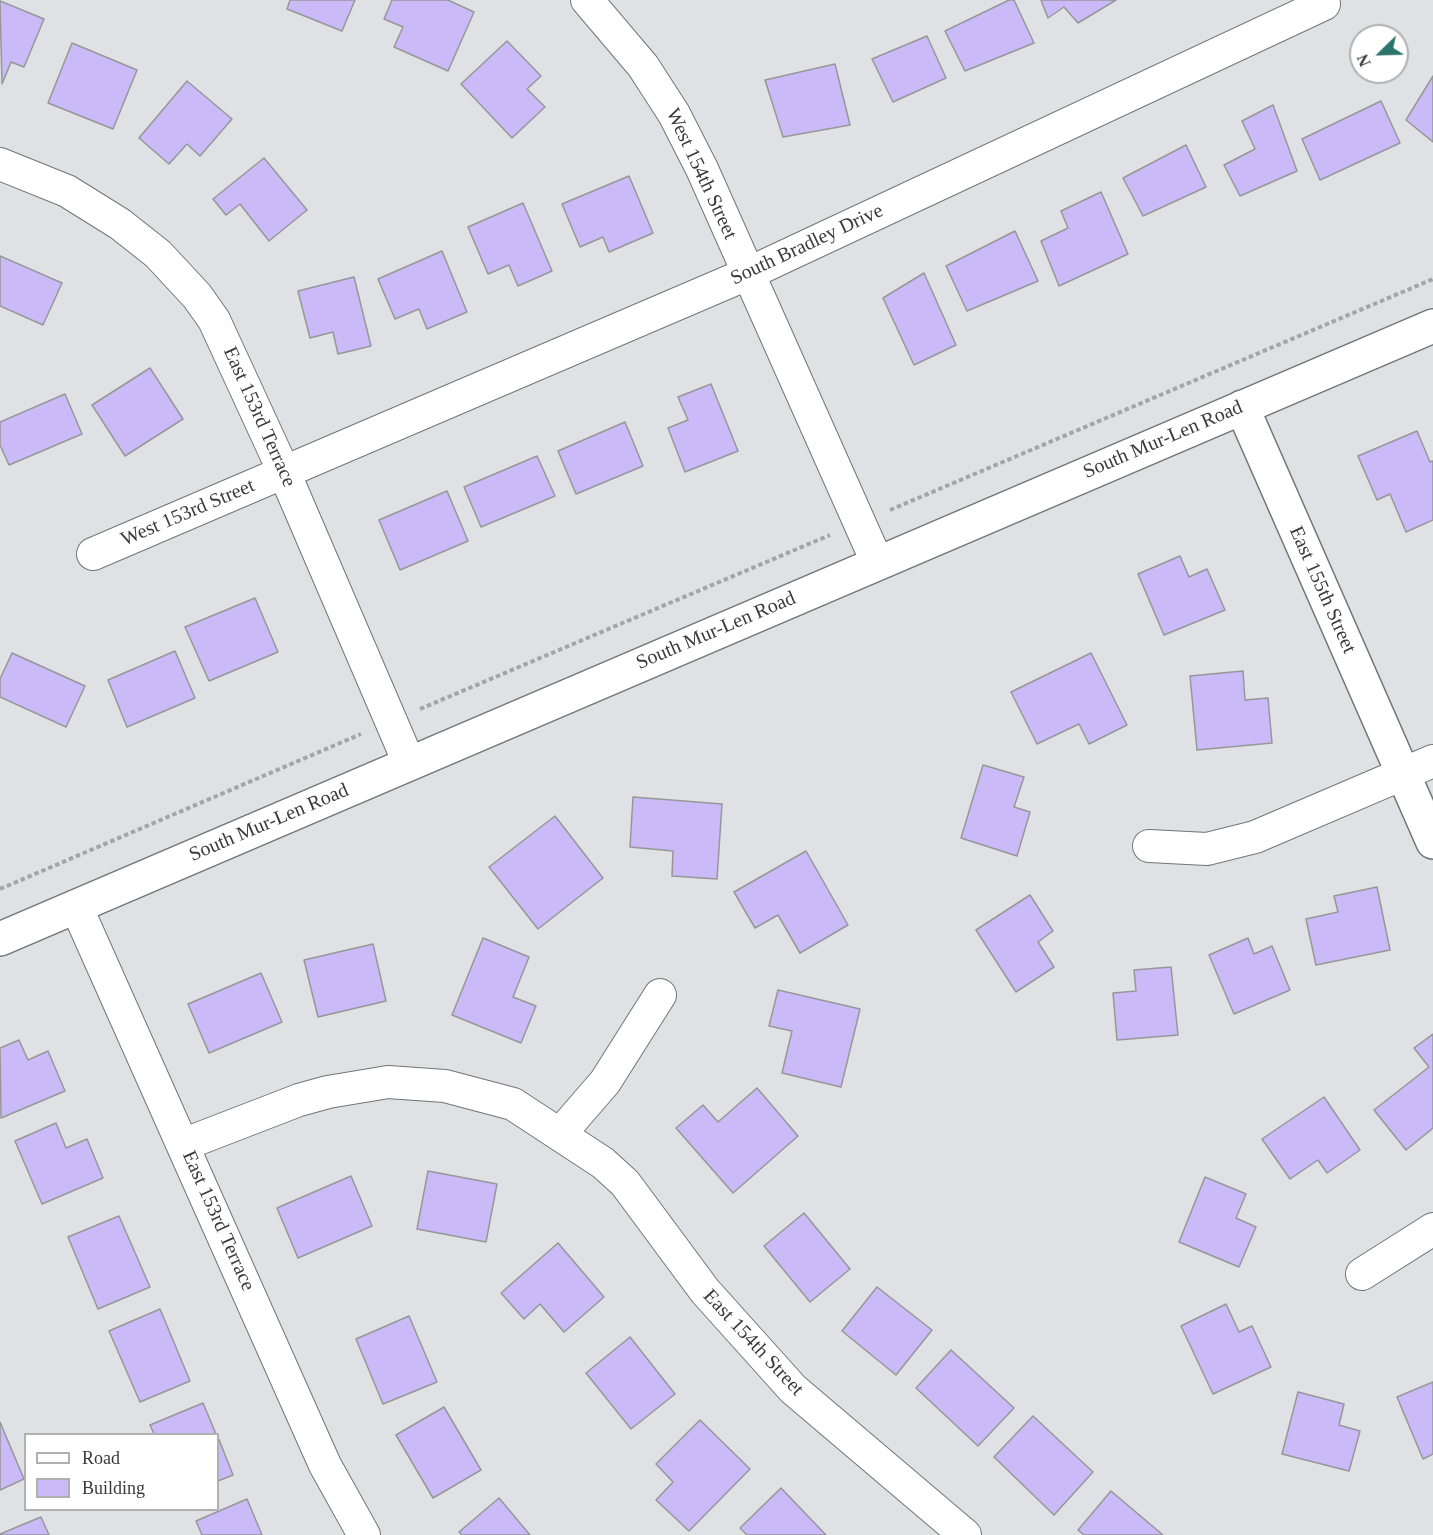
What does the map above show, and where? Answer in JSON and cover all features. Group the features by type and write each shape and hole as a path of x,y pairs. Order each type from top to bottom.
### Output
{"main road":[{"name":"South Mur-Len Road","path":"0,939 1433,326"},
{"name":"East 155th Street","path":"1242,407 1433,842"}],"street":[{"name":"West 154th Street","path":"587,0 643,66 674,114 702,169 877,562"},
{"name":"South Bradley Drive","path":"284,472 747,274 1324,4"},
{"name":"East 153rd Terrace","path":"0,164 67,191 120,224 158,254 197,296 214,320 284,472 409,763"},
{"name":"West 153rd Street","path":"93,554 284,472"},
{"path":"1149,846 1207,849 1255,837 1433,760"},
{"name":"East 153rd Terrace","path":"76,906 184,1144 325,1466 364,1535"},
{"path":"560,1134 605,1082 660,995"},
{"name":"East 154th Street","path":"184,1144 299,1100 328,1092 388,1082 445,1086 513,1104 603,1163 625,1183 705,1292 794,1389 965,1535"},
{"path":"1362,1274 1433,1229"}],"path":[{"path":"0,889 1433,279"}],"building":[{"path":"290,0 355,0 342,31 287,9"},
{"path":"392,0 448,0 474,12 448,71 394,47 403,27 384,19"},
{"path":"1009,0 1014,0 1034,43 965,71 945,31"},
{"path":"1041,0 1116,0 1078,23 1064,7 1048,18"},
{"path":"0,1 44,19 24,67 11,62 2,84"},
{"path":"927,36 946,78 893,102 872,59"},
{"path":"507,41 541,76 527,89 545,107 512,138 461,84"},
{"path":"72,43 137,70 113,129 48,103"},
{"path":"835,64 850,125 783,137 765,80"},
{"path":"1433,76 1433,142 1406,120"},
{"path":"187,81 232,119 200,156 187,144 169,164 139,138"},
{"path":"1381,101 1400,143 1320,180 1302,139"},
{"path":"1273,105 1297,171 1240,196 1224,165 1255,149 1242,121"},
{"path":"1186,145 1206,187 1143,216 1123,178"},
{"path":"264,158 307,210 269,241 240,204 226,215 213,199"},
{"path":"629,176 653,233 609,252 603,237 580,247 562,204"},
{"path":"1101,192 1128,254 1059,286 1041,241 1068,228 1061,211"},
{"path":"523,203 552,271 518,286 509,265 488,274 468,227"},
{"path":"1015,231 1038,281 967,311 946,266"},
{"path":"442,251 467,312 427,329 419,309 395,319 378,279"},
{"path":"0,256 62,283 43,325 0,306"},
{"path":"924,273 956,345 914,365 883,298"},
{"path":"354,277 371,346 338,354 333,332 310,338 298,291"},
{"path":"150,368 183,419 125,456 92,405"},
{"path":"711,384 738,451 685,472 668,428 688,420 678,397"},
{"path":"65,394 82,434 9,465 0,445 0,422"},
{"path":"625,422 643,466 576,494 558,451"},
{"path":"1417,431 1430,462 1433,461 1433,520 1406,532 1390,494 1377,500 1358,456"},
{"path":"537,456 555,496 481,527 464,487"},
{"path":"447,491 468,541 400,570 379,520"},
{"path":"1180,556 1189,577 1207,569 1225,610 1164,635 1138,574"},
{"path":"255,598 278,652 209,681 185,627"},
{"path":"175,651 195,698 127,727 108,680"},
{"path":"12,653 85,686 66,727 0,697 0,679"},
{"path":"1091,653 1127,725 1089,744 1079,724 1037,744 1011,692"},
{"path":"1243,671 1245,700 1268,698 1272,743 1197,750 1190,676"},
{"path":"983,765 1024,777 1014,807 1030,812 1017,856 961,838"},
{"path":"633,797 722,804 717,879 672,876 673,851 630,847"},
{"path":"555,816 603,878 538,929 489,867"},
{"path":"806,851 848,925 800,953 778,915 755,928 734,892"},
{"path":"1377,887 1390,950 1316,965 1306,919 1338,912 1334,896"},
{"path":"1030,895 1053,931 1038,942 1054,967 1016,992 976,930"},
{"path":"483,938 529,957 513,997 536,1006 521,1043 452,1015"},
{"path":"1248,938 1254,954 1272,946 1290,990 1234,1014 1209,955"},
{"path":"373,944 386,1001 318,1017 304,960"},
{"path":"1171,967 1178,1035 1117,1040 1113,993 1136,991 1134,970"},
{"path":"261,973 282,1022 209,1053 188,1004"},
{"path":"778,990 860,1009 841,1087 782,1073 792,1031 769,1026"},
{"path":"1433,1034 1433,1128 1406,1150 1374,1110 1429,1067 1414,1048"},
{"path":"19,1040 28,1060 48,1051 65,1091 1,1118 0,1048"},
{"path":"757,1088 798,1136 733,1193 676,1128 703,1105 718,1122"},
{"path":"1324,1097 1360,1150 1327,1173 1318,1160 1290,1179 1262,1139"},
{"path":"56,1123 66,1148 87,1139 103,1178 42,1204 15,1141"},
{"path":"428,1171 497,1184 486,1242 417,1229"},
{"path":"351,1176 372,1226 298,1258 277,1208"},
{"path":"1205,1177 1246,1194 1236,1218 1256,1227 1239,1267 1179,1242"},
{"path":"804,1213 850,1269 810,1302 764,1246"},
{"path":"119,1216 150,1287 98,1309 68,1237"},
{"path":"558,1243 604,1297 564,1332 540,1304 524,1319 501,1293"},
{"path":"877,1287 932,1330 896,1375 842,1331"},
{"path":"1226,1304 1239,1332 1252,1326 1271,1367 1213,1394 1181,1326"},
{"path":"160,1309 190,1381 140,1402 109,1331"},
{"path":"409,1316 437,1382 383,1404 356,1339"},
{"path":"630,1337 675,1394 631,1429 586,1373"},
{"path":"951,1350 1014,1408 978,1446 916,1388"},
{"path":"1433,1382 1433,1454 1423,1459 1397,1397"},
{"path":"1298,1392 1344,1404 1339,1425 1360,1431 1349,1471 1282,1454"},
{"path":"203,1403 216,1433 154,1433 150,1425"},
{"path":"444,1407 481,1470 433,1498 396,1435"},
{"path":"1033,1416 1093,1472 1054,1515 994,1457"},
{"path":"700,1420 750,1469 689,1531 656,1500 673,1482 656,1464"},
{"path":"0,1422 24,1479 0,1490"},
{"path":"219,1440 233,1475 219,1481"},
{"path":"781,1488 826,1535 747,1535 740,1528"},
{"path":"1111,1491 1163,1535 1084,1535 1078,1530"},
{"path":"499,1498 530,1535 462,1535 459,1532"},
{"path":"247,1499 262,1535 202,1535 196,1521"},
{"path":"41,1517 49,1535 0,1535 0,1534"}]}
